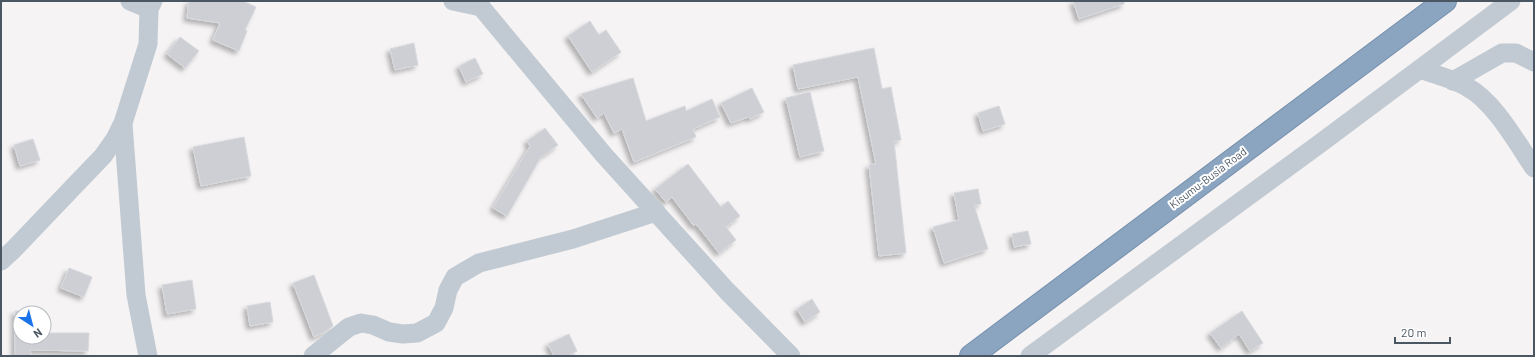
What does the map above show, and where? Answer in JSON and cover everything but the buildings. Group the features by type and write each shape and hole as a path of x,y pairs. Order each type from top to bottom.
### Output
{"highway":[{"name":"Kisumu-Busia Road","path":"971,356 1445,1"}],"street":[{"path":"1,261 102,156 115,139 123,122 148,44 151,5 130,1"},
{"path":"454,1 479,4 604,155 726,291 792,356"},
{"path":"1030,356 1512,1"},
{"path":"1452,81 1502,53 1516,52 1534,62"},
{"path":"1420,69 1468,87 1486,102 1504,123 1534,168"},
{"path":"123,122 136,295 148,356"},
{"path":"313,356 349,327 361,323 373,325 389,332 403,334 418,333 436,323 444,308 448,290 455,277 479,263 573,239 656,212"}]}
